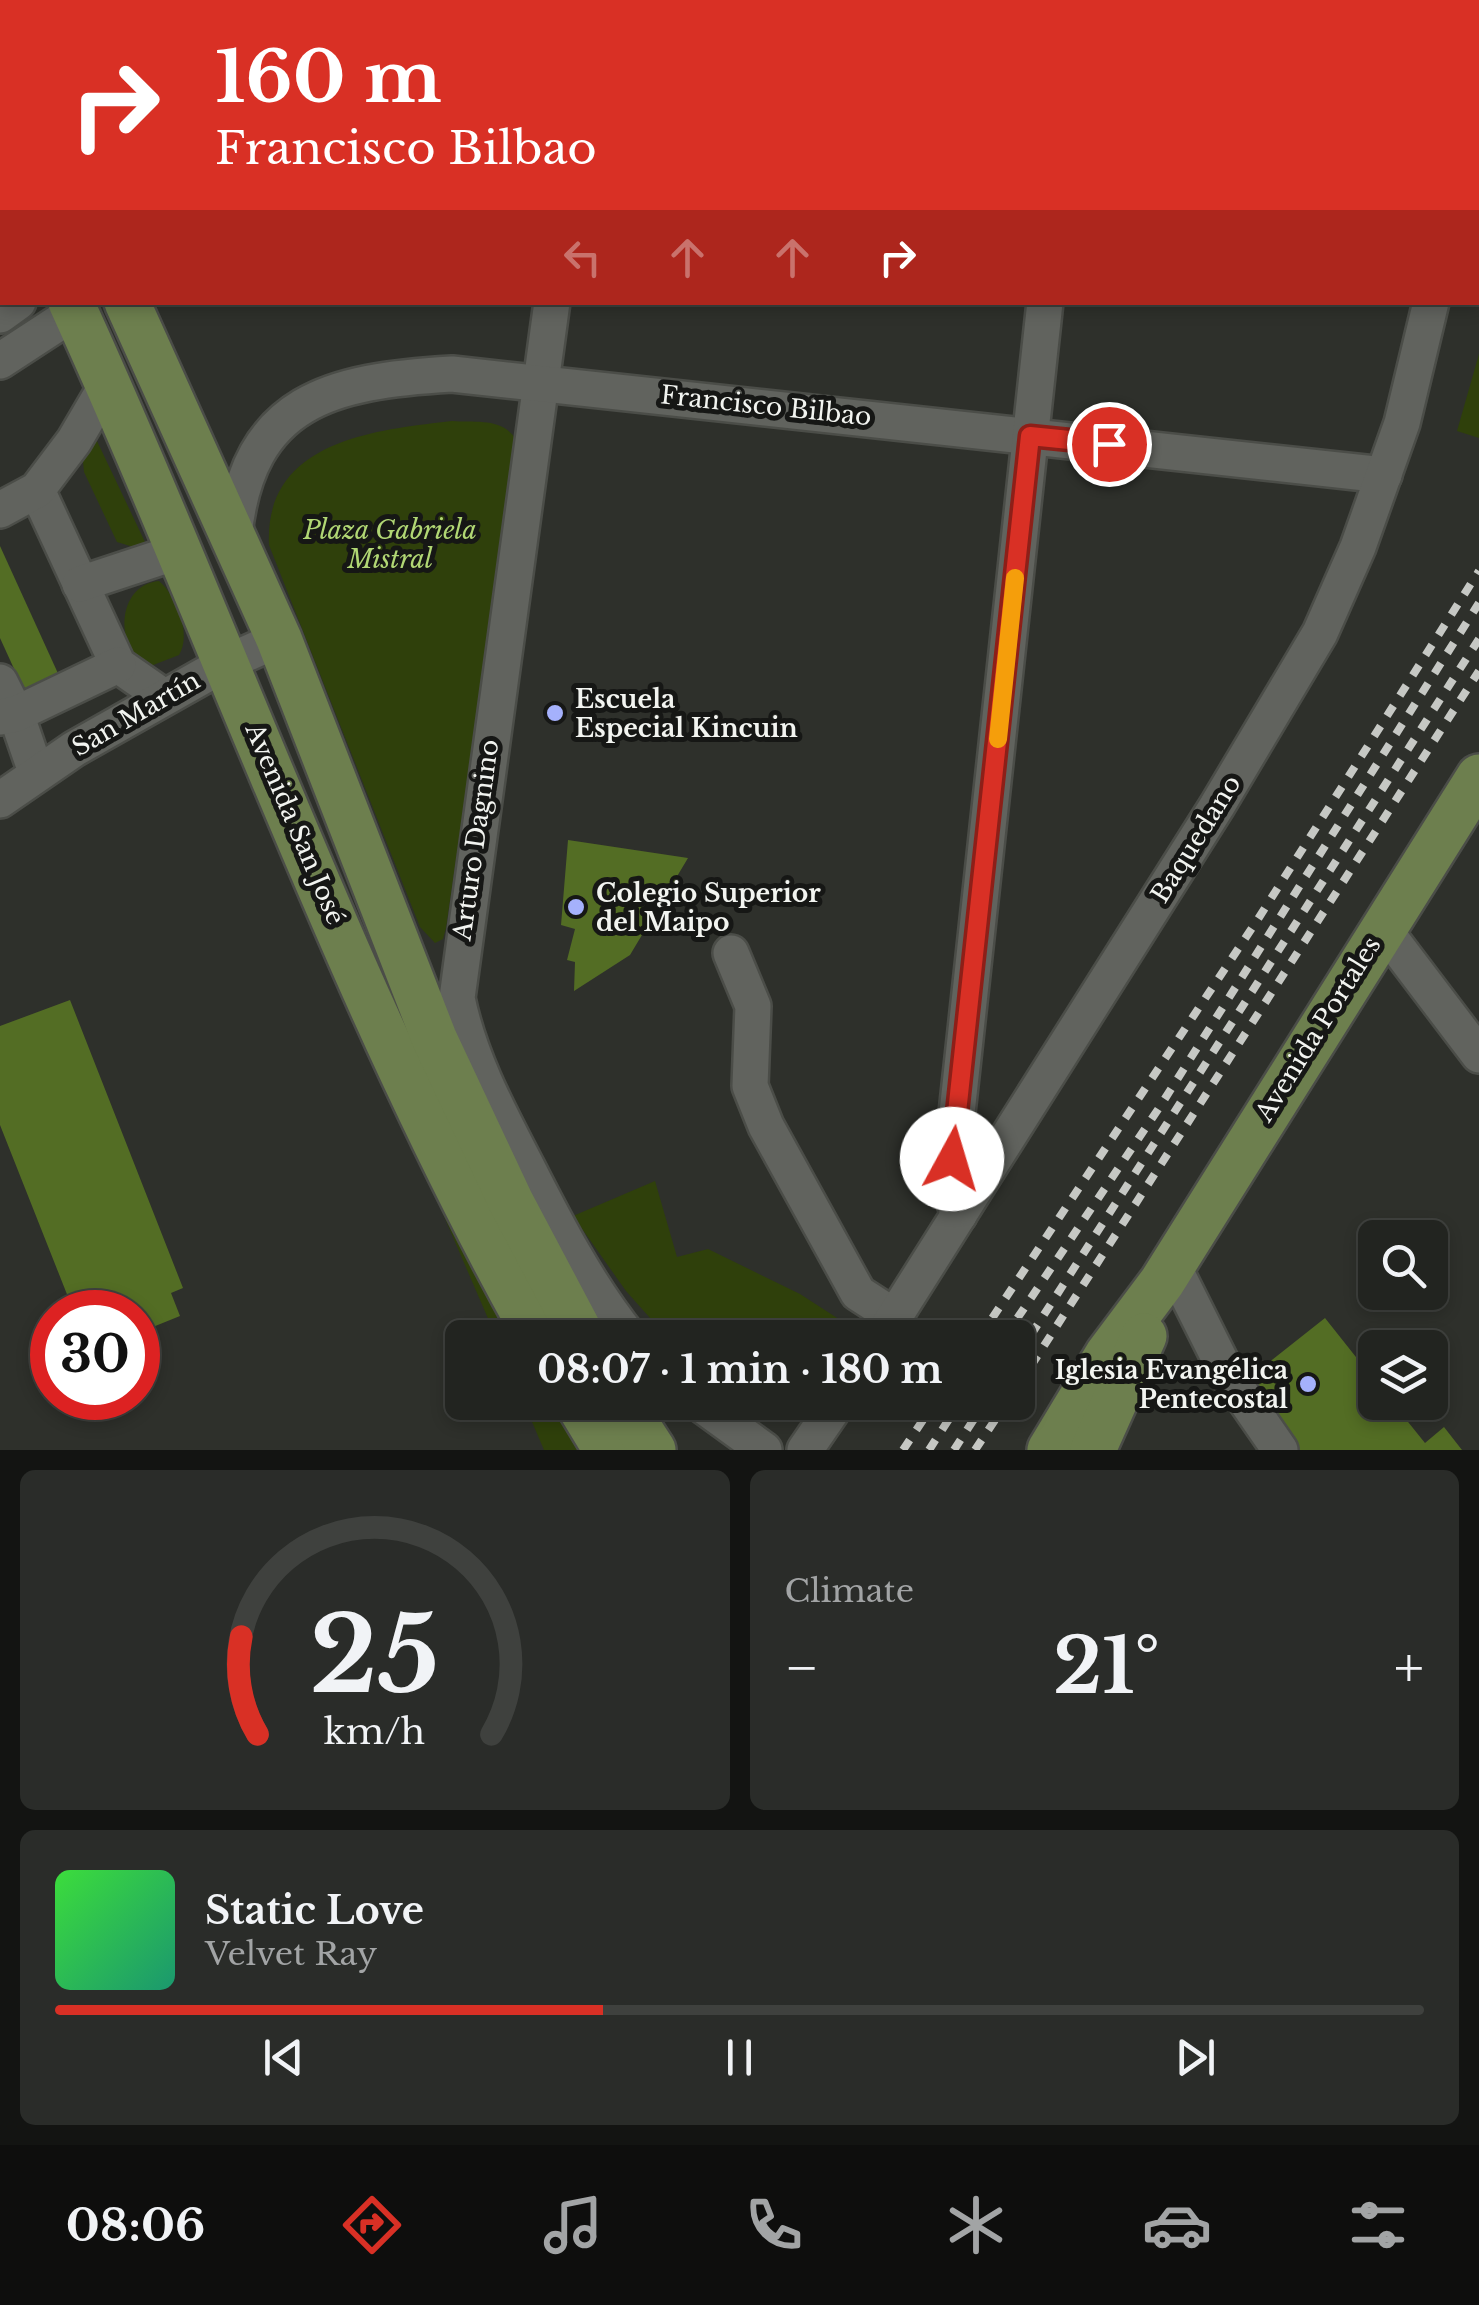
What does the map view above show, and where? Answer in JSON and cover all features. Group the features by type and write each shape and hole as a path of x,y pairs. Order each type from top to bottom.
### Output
{"main road":[{"name":"Avenida San José","path":"128,305 279,639 434,1038 510,1202 573,1320"},
{"name":"Avenida San José","path":"76,306 413,1100 452,1182 528,1320"},
{"name":"Avenida Portales","path":"1050,1450 1108,1354 1167,1273 1479,778"},
{"name":"Avenida Portales","path":"1094,1450 1127,1380 1167,1273"},
{"path":"587,1420 606,1450"},
{"path":"634,1420 653,1450"}],"street":[{"name":"Arturo Dagnino","path":"552,305 457,998 480,1074 588,1278 617,1320"},
{"path":"959,1215 952,1196 952,1159 1045,305"},
{"name":"Baquedano","path":"892,1320 1295,679 1341,590 1384,475 1420,358 1429,305"},
{"path":"0,362 76,306"},
{"name":"Francisco Bilbao","path":"234,535 240,493 251,459 274,427 309,404 362,386 421,376 484,375 1384,475"},
{"path":"0,510 36,490 74,441 108,383"},
{"path":"36,490 118,665 164,697"},
{"path":"80,584 180,551"},
{"name":"San Martín","path":"0,800 36,772 164,697 279,639"},
{"path":"8,716 118,665"},
{"path":"0,682 8,716 36,772"},
{"path":"1382,927 1479,1055"},
{"path":"730,952 753,1006 750,1086 766,1126 858,1293 882,1320"},
{"path":"1167,1273 1226,1372 1280,1450"},
{"path":"723,1420 764,1450"},
{"path":"805,1450 826,1420"}],"green space":[{"path":"1479,354 1479,438 1457,431"},
{"name":"Plaza Gabriela Mistral","path":"452,421 497,425 517,441 446,928 443,939 435,943 420,927 269,545 272,510 285,483 304,462 329,447 359,437"},
{"path":"96,439 145,542 140,549 117,542 84,472 83,461"},
{"path":"159,581 180,615 183,646 179,655 148,667 129,646 125,618 134,593"},
{"path":"655,1181 677,1257 708,1249 800,1294 840,1320 652,1320 626,1291 573,1216"},
{"path":"436,1187 509,1320 489,1320 437,1200"},
{"path":"531,1420 567,1420 586,1450 544,1450"}],"building":[{"path":"0,546 61,680 26,695 0,638"},
{"path":"568,840 688,858 630,955 574,991 575,962 567,960 575,929 561,925"},
{"path":"70,1000 183,1288 171,1293 180,1316 160,1324 160,1290 65,1290 0,1125 0,1026"},
{"name":"Iglesia Evangélica Pentecostal","path":"1325,1318 1358,1360 1358,1420 1406,1420 1425,1443 1444,1427 1462,1450 1288,1450 1238,1387"}],"railway":[{"path":"991,1320 1258,919 1479,571"},
{"path":"1016,1320 1159,1108 1479,603"},
{"path":"1035,1329 1479,639"},
{"path":"1035,1360 1479,671"},
{"path":"903,1450 923,1420"},
{"path":"929,1450 948,1420"},
{"path":"954,1450 973,1420"},
{"path":"975,1450 995,1420"}],"slow traffic":[{"path":"998,739 1015,578"}],"place":[{"name":"Escuela Especial Kincuin","path":"555,713"},
{"name":"Colegio Superior del Maipo","path":"576,907"},
{"name":"Iglesia Evangélica Pentecostal","path":"1308,1384"}],"route":[{"path":"952,1159 1030,436 1109,444"}]}
